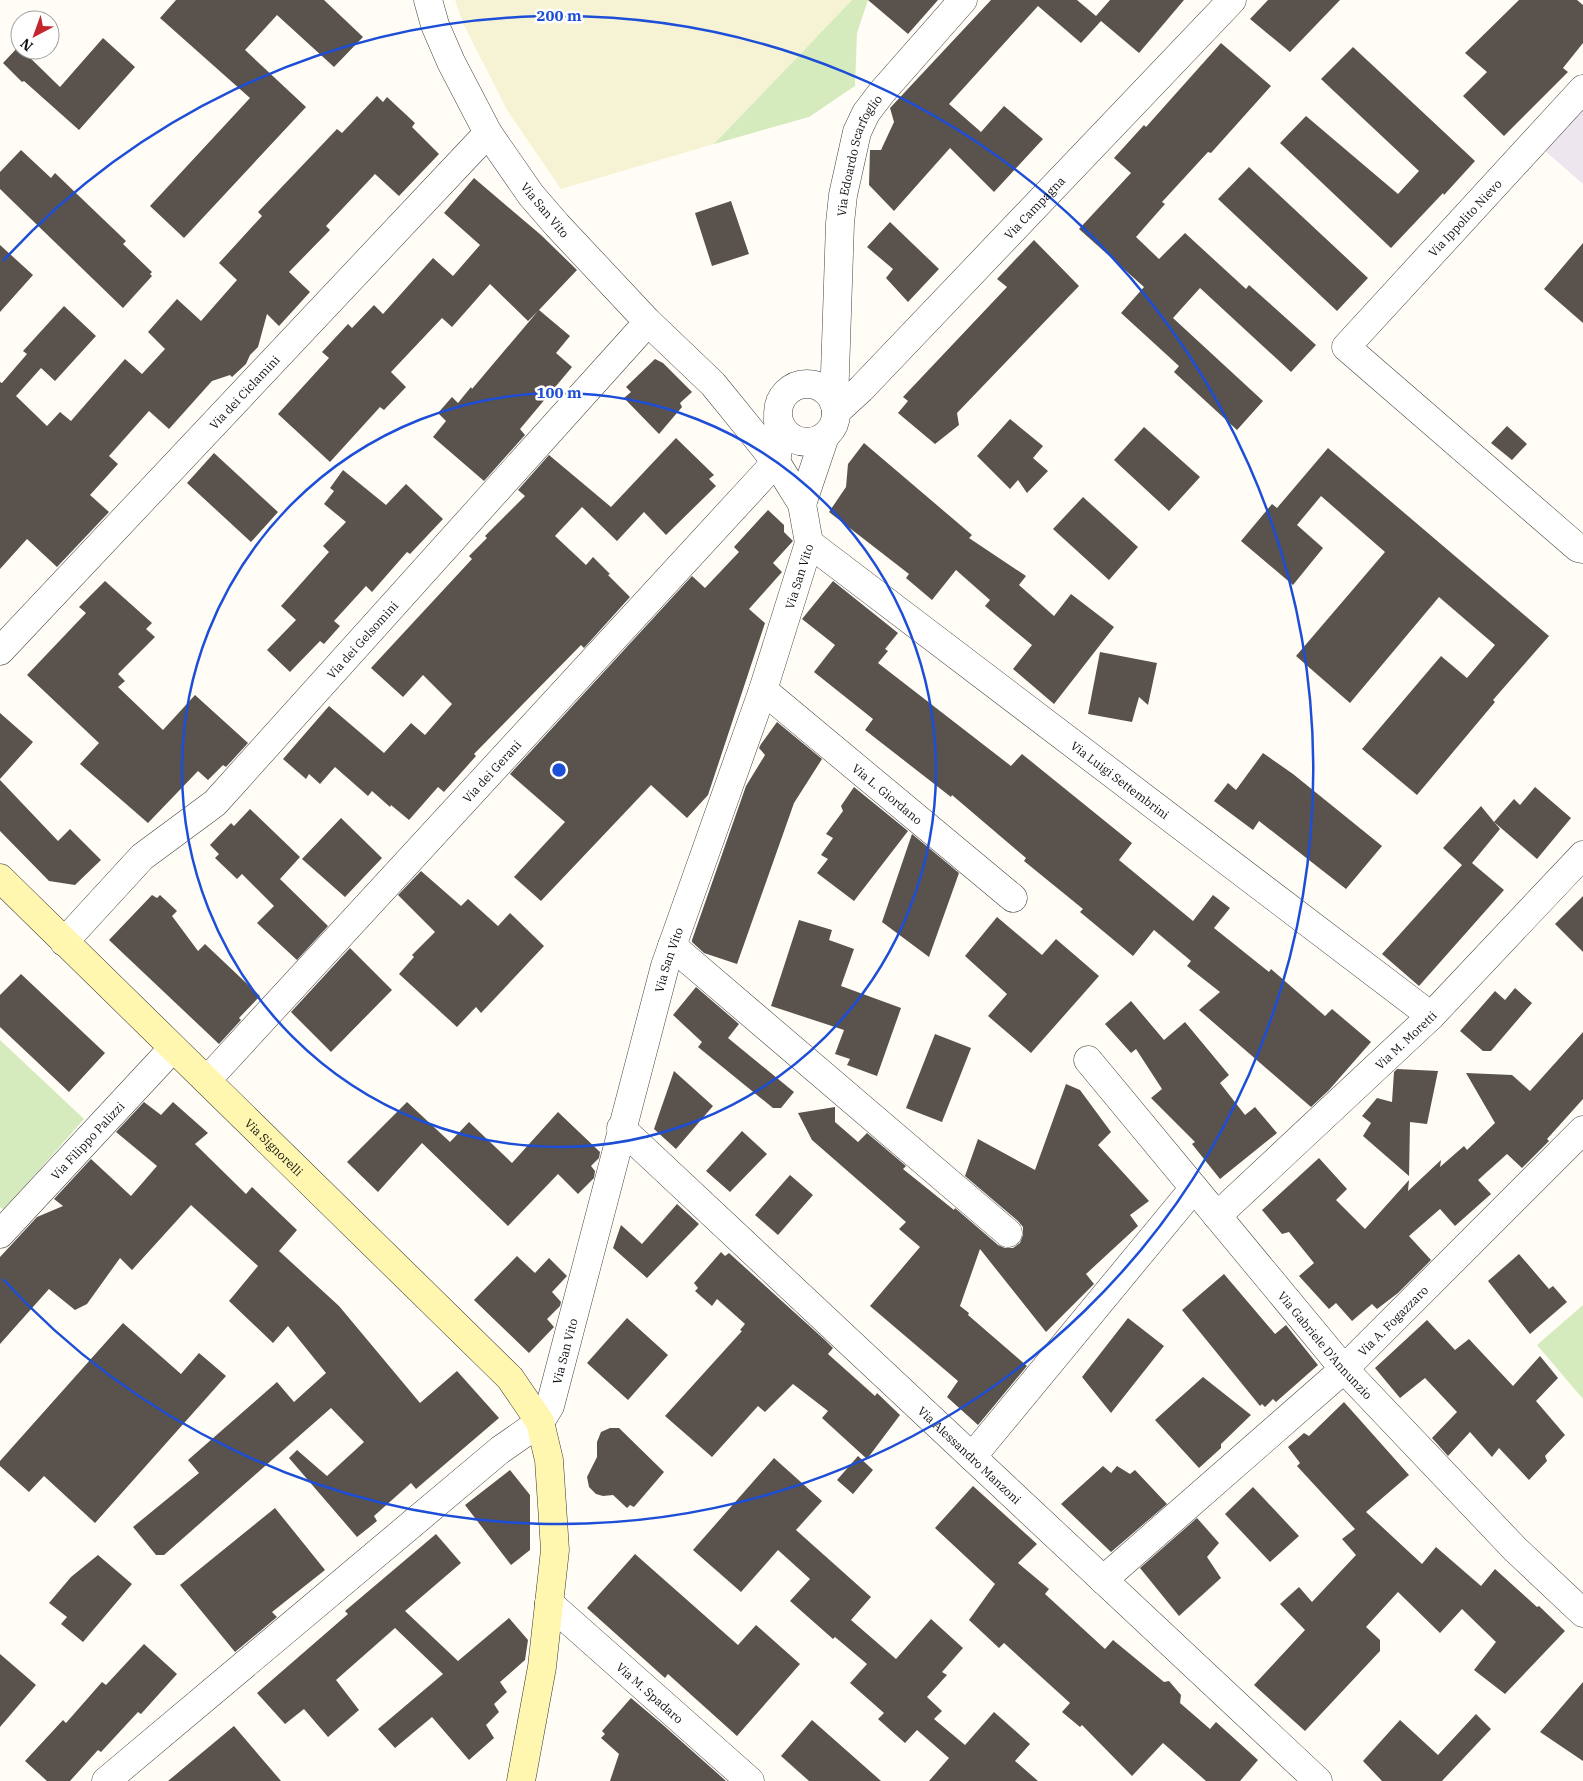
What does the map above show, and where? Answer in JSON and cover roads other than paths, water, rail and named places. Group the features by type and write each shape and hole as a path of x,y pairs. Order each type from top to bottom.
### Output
{"street":[{"name":"Via San Vito","path":"428,0 435,25 451,62 488,133 531,195 648,322 713,384 752,432 784,424"},
{"name":"Via Edoardo Scarfoglio","path":"832,417 840,223 843,195 856,132 866,113 882,92 964,0"},
{"name":"Via Campagna","path":"832,417 861,390 1232,0"},
{"name":"Via Ippolito Nievo","path":"1583,89 1346,347 1578,548 1583,550"},
{"name":"Via dei Ciclamini","path":"0,650 488,133"},
{"name":"Via dei Gelsomini","path":"64,942 142,857 215,803 648,322"},
{"path":"784,424 835,344"},
{"name":"Via San Vito","path":"540,1422 550,1406 621,1128 672,946 763,690 808,543 802,504 784,424 765,405 748,403 713,384"},
{"path":"805,384 815,385 830,395 832,417 817,441 808,442 784,424 805,384"},
{"name":"Via San Vito","path":"802,504 832,417"},
{"name":"Via dei Gerani","path":"206,1080 784,424"},
{"name":"Via Luigi Settembrini","path":"808,543 1431,1016"},
{"name":"Via L. Giordano","path":"763,690 1013,898"},
{"name":"Via M. Moretti","path":"1217,1216 1431,1016 1583,854"},
{"name":"Via Signorelli","path":"0,878 510,1378 540,1422"},
{"path":"672,946 1008,1233"},
{"name":"Via Filippo Palizzi","path":"0,1234 173,1048"},
{"name":"Via Gabriele D'Annunzio","path":"1088,1060 1344,1369 1515,1549 1583,1613"},
{"name":"Via Alessandro Manzoni","path":"621,1128 1318,1781"},
{"name":"Via A. Fogazzaro","path":"1103,1580 1344,1369 1583,1130"},
{"path":"972,1457 1194,1188"},
{"path":"106,1781 500,1450 540,1422 549,1460 556,1550 542,1667 521,1781"},
{"name":"Via M. Spadaro","path":"549,1603 750,1781"}]}
